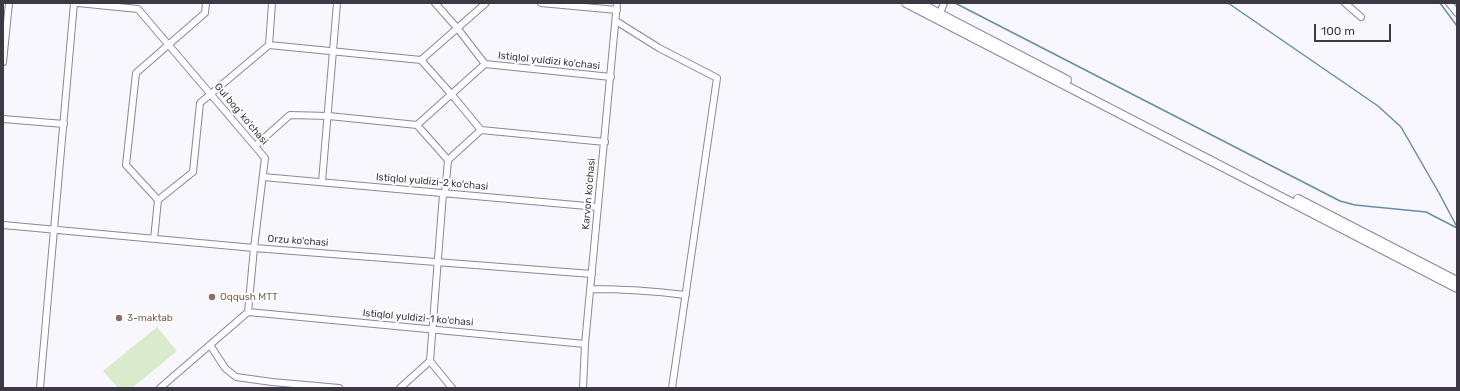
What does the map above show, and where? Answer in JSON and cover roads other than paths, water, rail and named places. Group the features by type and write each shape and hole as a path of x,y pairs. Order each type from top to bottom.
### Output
{"main road":[{"path":"906,3 938,17 1457,281"},
{"path":"919,3 938,17 1457,288"}],"street":[{"path":"3,62 9,3"},
{"path":"40,388 74,3"},
{"name":"Gul bog' ko'chasi","path":"78,3 139,6 169,45 265,158 248,312"},
{"path":"158,200 126,165 136,73 205,12 206,3"},
{"path":"154,239 158,200 193,172 200,103 269,45 272,3"},
{"path":"322,182 338,3"},
{"path":"417,126 485,64 458,29 434,3"},
{"path":"421,60 486,3"},
{"path":"541,3 617,6"},
{"path":"1345,3 1361,17"},
{"path":"1449,3 1457,13"},
{"path":"938,17 944,4"},
{"name":"Karvon ko'chasi","path":"583,388 585,344 617,6"},
{"path":"616,21 660,48 717,78 672,388"},
{"path":"269,45 421,60 481,130 604,142"},
{"name":"Istiqlol yuldizi ko'chasi","path":"485,64 611,77"},
{"path":"255,146 290,116 329,116 417,126 448,160"},
{"path":"3,119 64,124"},
{"path":"452,388 430,361 444,194 448,160 481,130"},
{"name":"Istiqlol yuldizi-2 ko'chasi","path":"263,177 598,207"},
{"name":"Orzu ko'chasi","path":"3,225 254,248 592,274"},
{"path":"591,289 645,290 686,295"},
{"path":"160,388 248,312"},
{"name":"Istiqlol yuldizi-1 ko'chasi","path":"248,312 585,344"},
{"path":"210,345 225,368 236,377 339,388"},
{"path":"400,388 430,361"}],"waterway":[{"path":"955,3 1340,201 1355,205 1426,212 1457,228"},
{"path":"1228,3 1378,106 1401,127 1457,227"},
{"path":"1440,3 1457,26"}],"place":[{"name":"Oqqush MTT","path":"212,297"},
{"name":"3-maktab","path":"119,318"}]}
